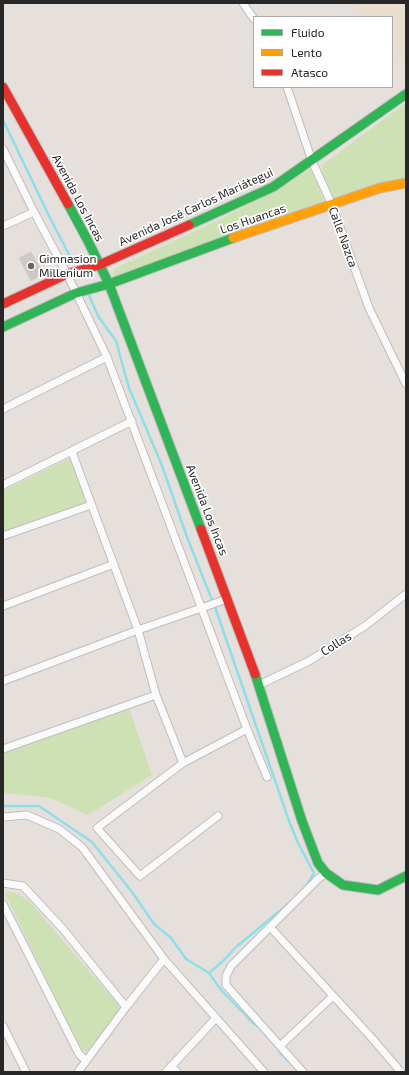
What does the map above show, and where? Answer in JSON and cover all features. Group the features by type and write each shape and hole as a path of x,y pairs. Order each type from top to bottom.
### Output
{"street":[{"path":"244,3 253,17"},
{"name":"Avenida Los Incas","path":"3,87 109,284 259,685 302,821 318,863 326,873 343,885 378,890 406,876"},
{"name":"Calle Nazca","path":"287,88 312,161 332,205 369,308 406,384"},
{"name":"Avenida José Carlos Mariátegui","path":"3,304 67,274 99,265 273,187 406,94"},
{"path":"3,150 67,274 107,357 247,729 267,777"},
{"name":"Los Huancas","path":"109,284 219,243 380,188 406,183"},
{"path":"3,226 34,212"},
{"path":"3,327 76,292 109,284"},
{"path":"3,409 107,357"},
{"path":"3,485 132,421"},
{"path":"72,452 138,630 156,695 184,763"},
{"path":"3,536 91,505"},
{"path":"3,606 114,564"},
{"name":"Collas","path":"259,685 315,657 365,626 406,594"},
{"path":"3,681 138,630 227,599"},
{"path":"3,749 156,695"},
{"path":"218,816 140,876 97,828 184,763 247,729"},
{"path":"3,817 27,815 59,829 82,847 164,959 264,1072"},
{"path":"303,1072 226,985 226,976 231,966 326,873"},
{"path":"3,883 23,886 63,929 126,1007"},
{"path":"3,904 79,1054 86,1061"},
{"path":"270,927 401,1072"},
{"path":"78,1072 164,959"},
{"path":"280,1046 333,996"},
{"path":"166,1072 216,1018"},
{"path":"3,1026 26,1072"},
{"path":"171,1066 177,1072"}],"shaded area":[{"path":"349,3 406,3 406,64 393,50 393,16 361,16"}],"green space":[{"path":"406,103 406,177 336,200 330,195 322,174 322,165"},
{"path":"312,168 327,210 116,277 113,275 116,268 225,217"},
{"path":"70,458 87,503 3,532 3,491"},
{"path":"129,708 152,775 88,815 51,798 3,794 3,754"},
{"path":"9,891 18,894 29,901 120,1007 118,1013 90,1050 86,1052 79,1046 5,894"}],"building":[{"name":"Gimnasion Millenium","path":"31,252 43,274 31,281 19,258"}],"waterway":[{"path":"3,120 74,264"},
{"path":"88,293 98,316 116,341 129,388 161,463 187,537 212,600"},
{"path":"215,607 289,821 298,843 314,873 305,888"},
{"path":"3,806 39,806 92,842 132,892 154,924 171,938 186,959 209,973 221,990 253,1023 261,1029"},
{"path":"209,973 236,947 293,900"},
{"path":"279,1049 281,1054 291,1063"}],"traffic: fast":[{"path":"189,225 273,187 406,94"},
{"path":"68,204 109,284 201,529"},
{"path":"3,327 76,293 109,284 233,238"},
{"path":"255,674 302,821 318,863 326,873 343,885 378,890 406,876"}],"traffic: slow":[{"path":"233,238 380,188 406,183"}],"traffic: jam":[{"path":"3,87 68,204"},
{"path":"3,304 67,274 99,265 189,225"},
{"path":"201,529 255,674"}],"place":[{"name":"Gimnasion Millenium","path":"31,266"}]}
